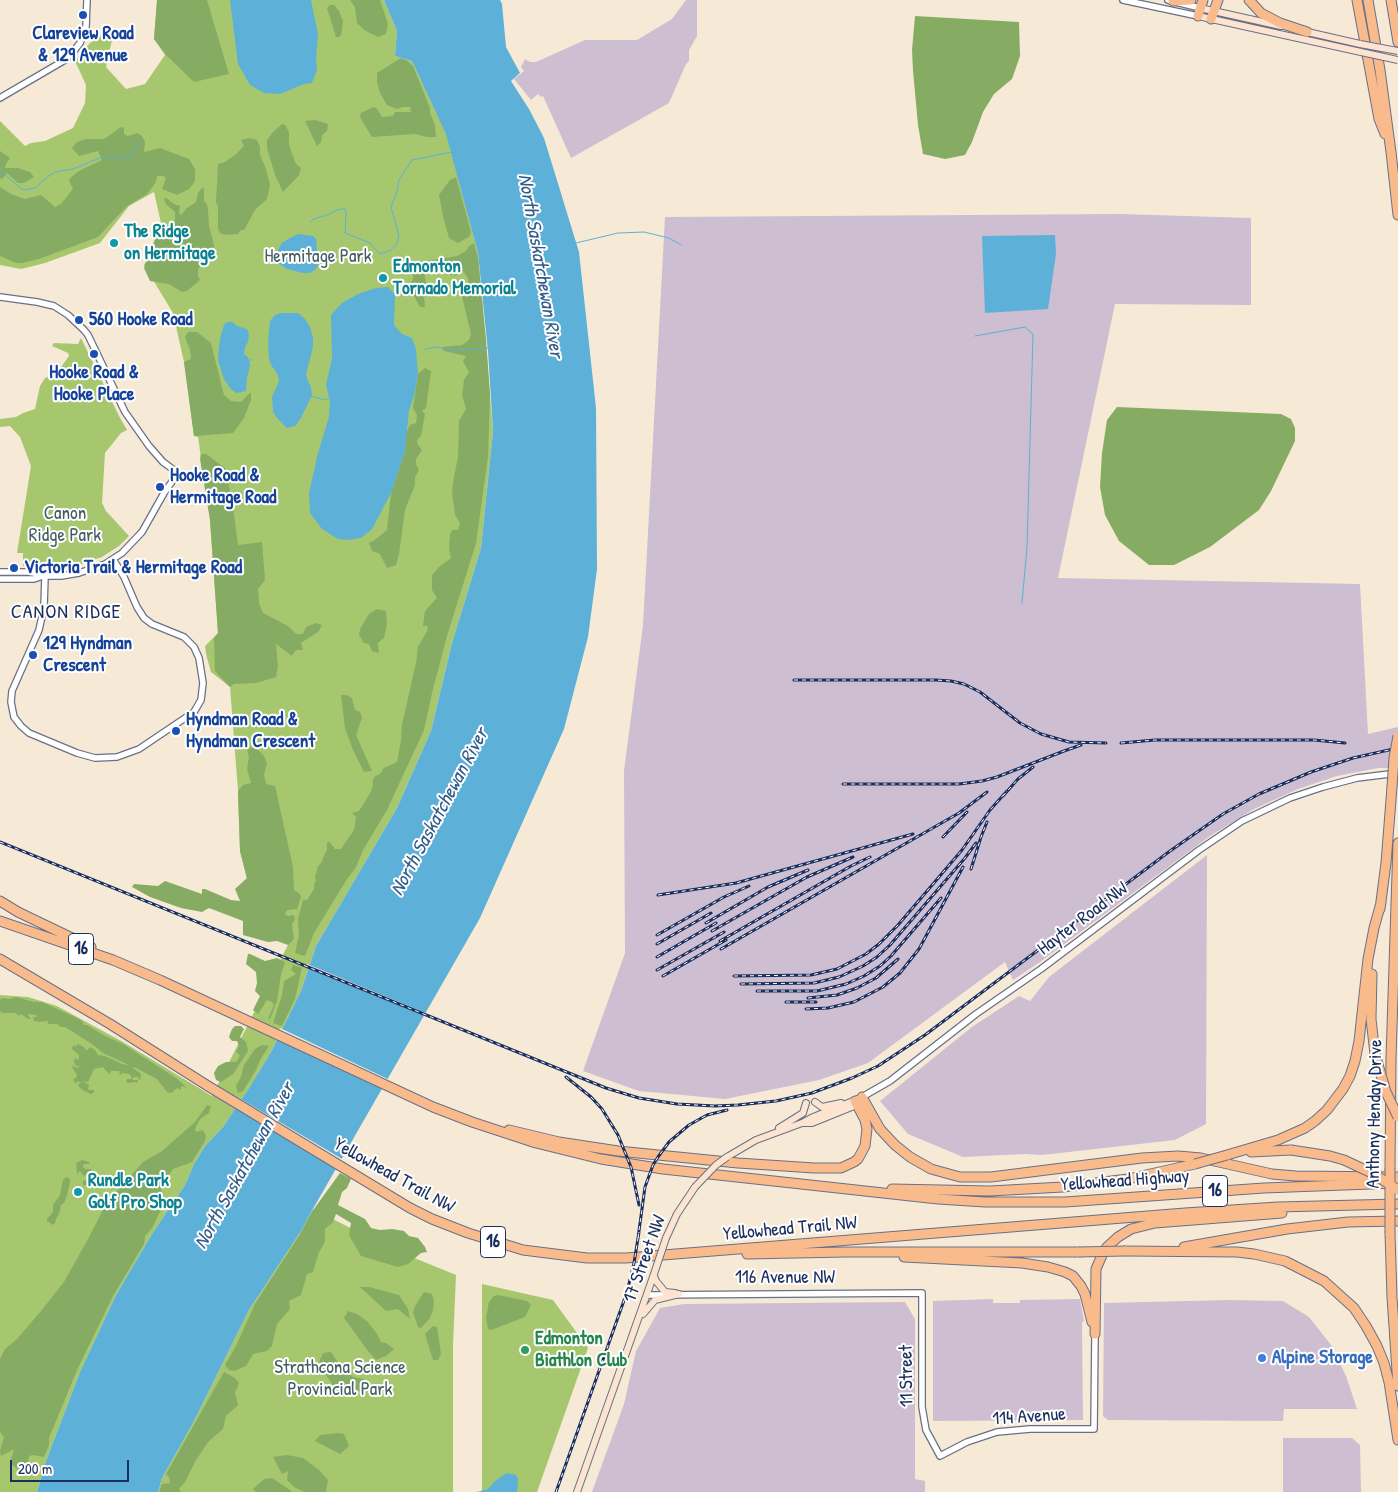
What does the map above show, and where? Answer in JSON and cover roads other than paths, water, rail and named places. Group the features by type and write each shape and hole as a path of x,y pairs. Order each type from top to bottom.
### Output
{"highway":[{"path":"1170,1 1191,0"},
{"path":"1212,15 1218,0"},
{"path":"1249,0 1265,16 1307,32"},
{"path":"1357,0 1379,118 1391,152"},
{"path":"1368,0 1391,152 1398,214"},
{"path":"1390,0 1398,42"},
{"path":"1398,736 1394,758 1386,863 1373,959 1371,989 1371,1019 1375,1054 1386,1092 1398,1117"},
{"name":"Anthony Henday Drive","path":"1398,843 1393,972 1390,1168 1392,1297 1398,1386"},
{"path":"0,901 18,912 84,944 130,962 160,980"},
{"path":"792,1183 840,1184 942,1191 1022,1190 1110,1182 1156,1174 1195,1164 1278,1140 1305,1128 1327,1110 1350,1076 1359,1041 1368,959 1381,903"},
{"name":"Yellowhead Trail NW","path":"0,921 112,960 160,980 433,1107 536,1144 601,1159 663,1169 938,1199 984,1202 1033,1202"},
{"name":"Yellowhead Trail NW","path":"0,959 416,1211 483,1239 523,1250 594,1258 626,1258 1185,1213 1326,1206"},
{"path":"472,1122 559,1142 618,1151 747,1164 841,1168 858,1159 865,1146 867,1129 858,1101"},
{"path":"858,1101 895,1146 931,1169 960,1176 991,1177 1142,1158 1178,1156 1201,1158 1272,1174 1398,1177"},
{"path":"1227,1155 1268,1150 1291,1150 1321,1154 1344,1160 1374,1174 1398,1190"},
{"name":"Yellowhead Highway","path":"1033,1202 1065,1202 1274,1188 1398,1184"},
{"name":"16","path":"1326,1206 1398,1204"},
{"path":"1095,1334 1095,1277 1098,1262 1107,1247 1124,1233 1137,1227 1155,1223 1322,1210 1326,1206"},
{"path":"1152,1251 1193,1246 1287,1229 1348,1222 1398,1221"},
{"path":"669,1255 846,1252 1152,1251 1237,1252 1268,1256 1285,1261 1324,1281 1354,1308 1377,1346 1384,1363 1389,1382 1398,1440"},
{"path":"846,1252 872,1256 1022,1263 1065,1272 1073,1276 1085,1294 1095,1334"}],"main road":[{"path":"1200,8 1212,15 1398,60"},
{"path":"1212,15 1398,51"},
{"path":"816,1102 822,1107 842,1102 858,1101"},
{"name":"17 Street NW","path":"577,1492 666,1238 677,1214 695,1187 716,1165 750,1143 802,1123 809,1124 858,1101"},
{"path":"770,1134 803,1113 806,1103"},
{"path":"654,1274 656,1281 664,1292 680,1294"},
{"path":"639,1318 655,1300 680,1294"}],"street":[{"path":"0,98 65,60 73,52 80,42 86,27 87,0"},
{"path":"1123,0 1200,8"},
{"path":"1170,1 1200,8"},
{"path":"0,297 54,306 68,314 88,335 125,412 149,446 163,462 178,473 164,493 142,532 130,546 98,568 79,574 61,576 45,576 30,572 0,572"},
{"path":"45,576 42,618 36,640 12,691 12,712 21,726 35,736 83,755 102,758 117,757 139,750 194,712 201,700 203,683 199,658 194,647 184,637 152,624 144,618 113,559"},
{"path":"0,579 34,579 45,576"},
{"name":"Hayter Road NW","path":"858,1101 886,1083 976,1014 1041,969 1199,850 1242,821 1290,798 1323,787 1357,778 1398,773"},
{"name":"116 Avenue NW","path":"647,1295 922,1292"},
{"name":"11 Street","path":"922,1292 922,1407 926,1430 940,1456"},
{"name":"114 Avenue","path":"940,1456 967,1442 997,1432 1030,1429 1094,1429 1095,1334"}],"water":[{"path":"230,0 311,0 318,34 317,70 312,83 304,84 280,94 264,93 250,85 238,64"},
{"name":"North Saskatchewan River","path":"384,0 500,0 502,4 506,47 520,73 511,81 529,109 544,138 579,252 596,408 597,569 588,637 564,729 480,918 301,1231 249,1310 193,1423 162,1478 158,1492 37,1492 46,1461 80,1372 116,1295 152,1234 185,1185 194,1164 205,1146 223,1127 271,1052 301,991 316,946 397,808 431,731 452,643 481,548 493,431 488,351 478,253 446,134 412,61 395,56 397,31"},
{"path":"298,234 313,236 316,239 318,264 316,269 310,273 287,269 279,264 278,250 282,243"},
{"path":"1055,235 1056,254 1048,309 985,313 982,236"},
{"path":"388,287 395,294 394,325 402,334 412,338 416,349 418,374 409,410 405,451 391,493 372,529 361,538 338,539 322,529 310,513 309,493 329,417 330,401 326,385 332,358 331,315 342,303 358,294 376,288"},
{"path":"298,313 310,327 313,338 313,347 306,374 312,395 295,426 287,428 273,412 272,397 279,381 269,358 268,342 270,321 275,315"},
{"path":"227,322 232,322 237,326 247,329 249,334 244,354 248,357 250,364 246,391 242,392 236,393 230,388 224,379 218,361 221,335"},
{"path":"507,1473 516,1475 518,1479 517,1492 477,1492 488,1489 495,1481"}],"waterway":[{"path":"0,172 23,190 36,188 43,180 55,172 73,169 102,157 130,156 141,141"},
{"path":"311,222 313,219 339,209 345,209 345,233 370,243 380,254 391,250 397,244 399,236 391,207 399,180 412,160 452,152"},
{"path":"576,243 618,233 644,232 669,238 681,245"},
{"path":"975,336 1025,327 1033,334 1027,547 1022,603"},
{"path":"425,349 436,347 454,350 489,348"},
{"path":"309,396 326,400 329,398"}],"railway":[{"path":"794,680 951,681 964,684 980,692 1020,723 1041,734 1069,742 1106,743"},
{"path":"1121,743 1155,740 1314,740 1345,743"},
{"path":"843,784 959,784 982,781 1081,745"},
{"path":"0,842 606,1088 639,1098 677,1104 738,1105 776,1101 812,1093 878,1066 925,1035 1170,851 1223,814 1259,794 1311,772 1353,758 1398,748"},
{"path":"1003,796 1018,779 1033,767"},
{"path":"734,976 811,975 837,969 866,954 898,925 962,850 990,810 1007,791"},
{"path":"721,949 959,813 987,792"},
{"path":"943,837 967,812"},
{"path":"971,869 987,822"},
{"path":"658,895 736,883 913,834"},
{"path":"741,984 814,983 839,977 863,966 890,945 976,843"},
{"path":"712,931 807,877 853,857"},
{"path":"720,941 870,857"},
{"path":"806,1009 828,1008 854,1002 883,987 900,973 919,949 963,867"},
{"path":"706,923 768,887 808,870"},
{"path":"657,935 724,897 749,886"},
{"path":"757,991 817,991 846,984 864,976 891,956 941,898"},
{"path":"657,944 711,913"},
{"path":"657,957 716,923"},
{"path":"657,970 724,932"},
{"path":"663,976 726,940"},
{"path":"808,998 837,995 857,988 876,978 898,959"},
{"path":"786,1002 816,1002"},
{"path":"566,1077 591,1097 602,1109 618,1135 631,1167 639,1205"},
{"path":"638,1238 645,1187 658,1157 669,1142 689,1125 707,1115 727,1110"},
{"path":"556,1492 627,1292 639,1232"}],"place":[{"name":"Clareview Road & 129 Avenue","path":"83,15"},
{"name":"The Ridge on Hermitage","path":"114,243"},
{"name":"Edmonton Tornado Memorial","path":"383,278"},
{"name":"560 Hooke Road","path":"79,320"},
{"name":"Hooke Road & Hooke Place","path":"94,354"},
{"name":"Hooke Road & Hermitage Road","path":"160,487"},
{"name":"Victoria Trail & Hermitage Road","path":"14,568"},
{"name":"129 Hyndman Crescent","path":"33,655"},
{"name":"Hyndman Road & Hyndman Crescent","path":"176,731"},
{"name":"Rundle Park Golf Pro Shop","path":"78,1192"},
{"name":"Edmonton Biathlon Club","path":"525,1350"},
{"name":"Alpine Storage","path":"1262,1358"}],"district":[{"name":"CANON RIDGE","path":"66,613"}],"park label":[{"name":"Hermitage Park","path":"318,257"},
{"name":"Canon Ridge Park","path":"65,525"},
{"name":"Strathcona Science Provincial Park","path":"340,1379"}]}
